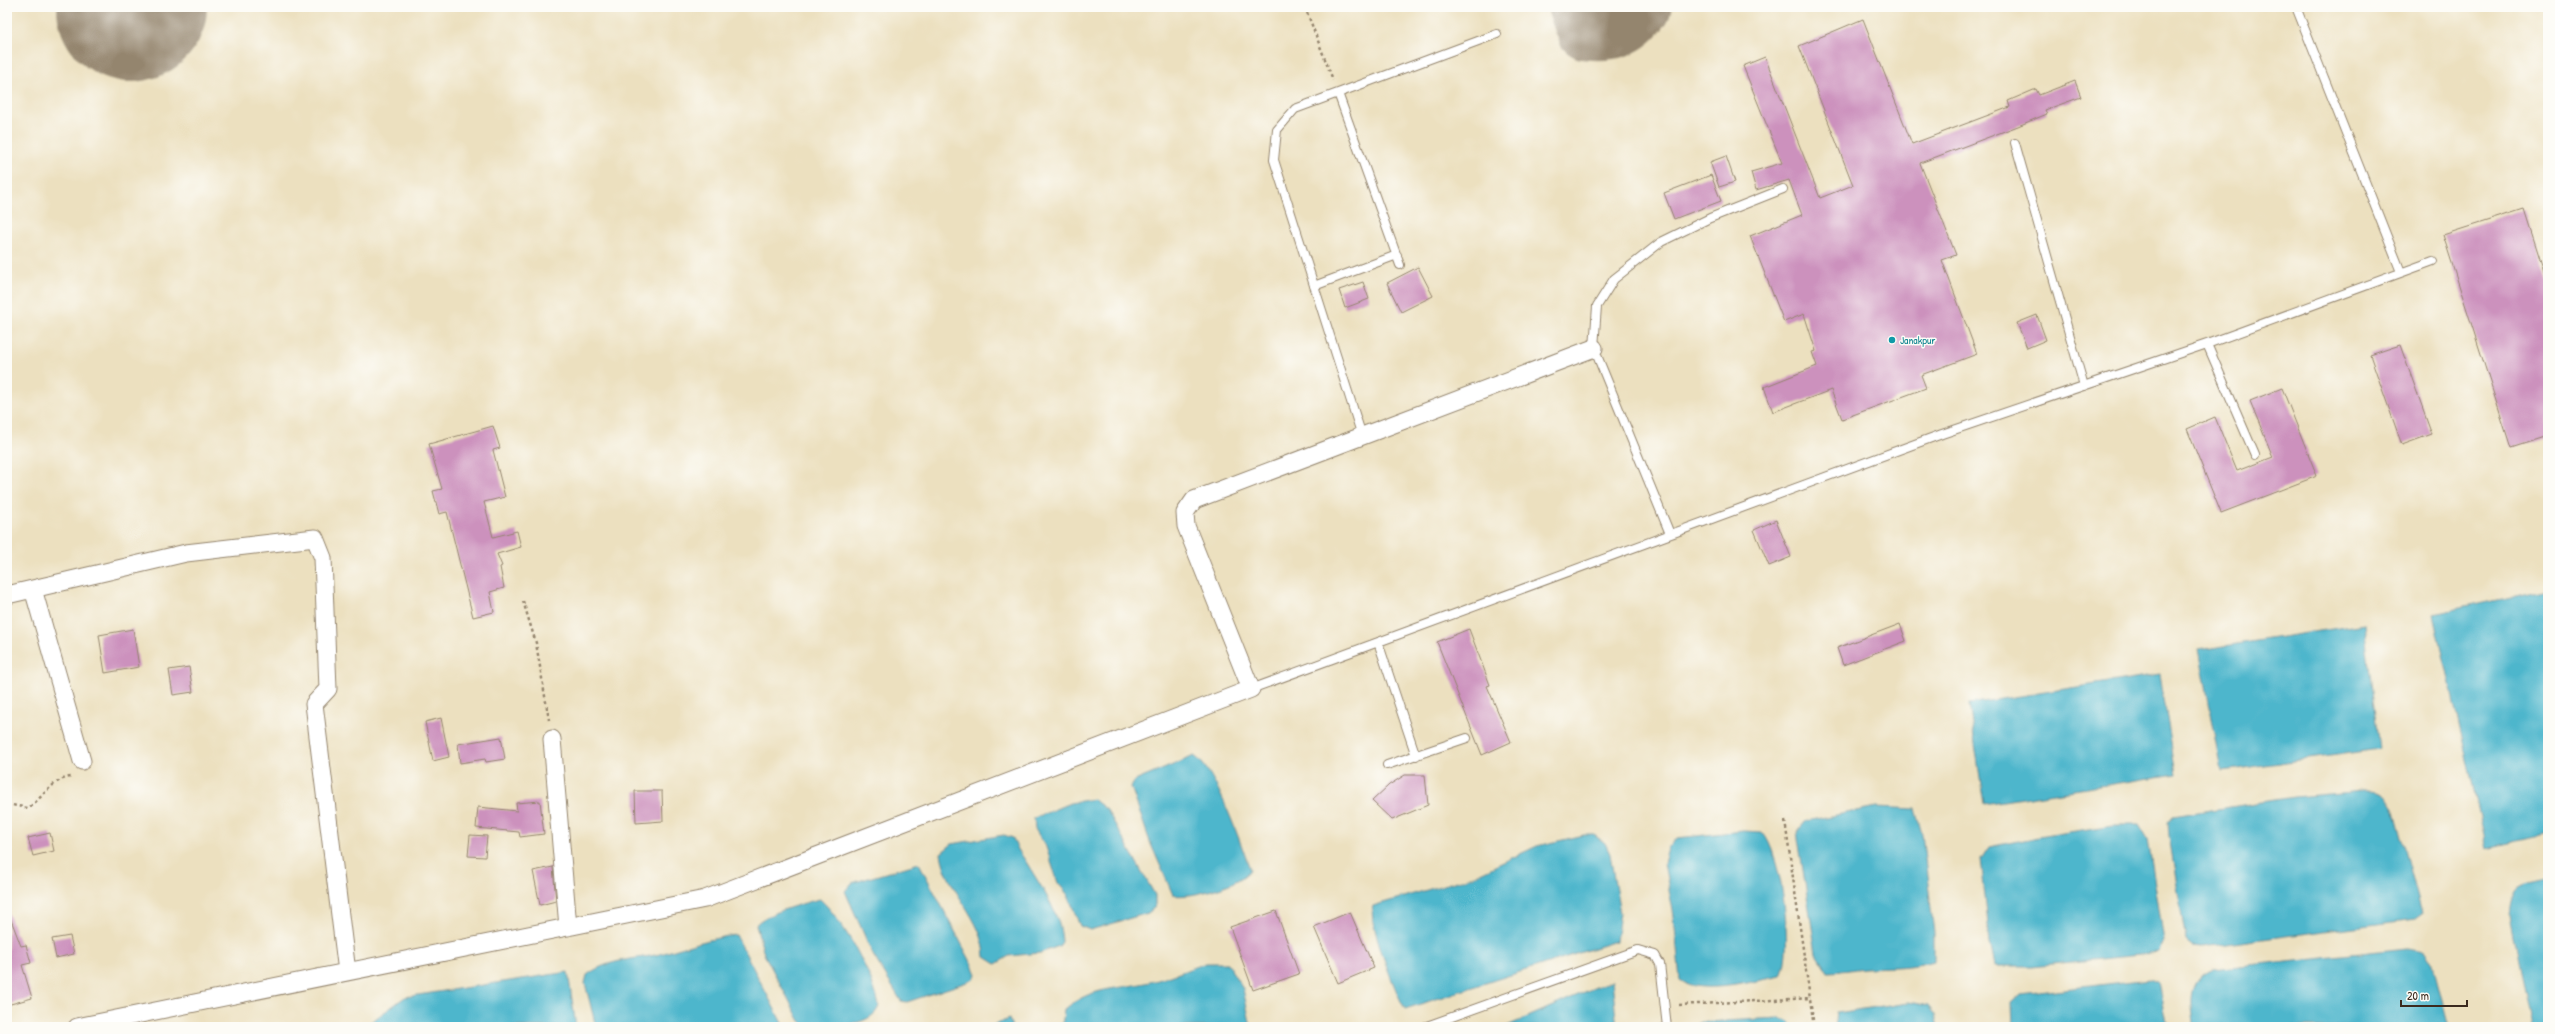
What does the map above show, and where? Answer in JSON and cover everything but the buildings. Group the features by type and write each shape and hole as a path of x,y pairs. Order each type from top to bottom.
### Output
{"street":[{"path":"77,1027 705,898 1251,689 1186,526 1185,513 1194,500 1594,348"},
{"path":"7,595 186,553 315,538 323,558 328,689 314,704 347,972"},
{"path":"33,589 82,761"},
{"path":"552,739 568,927"}],"lane":[{"path":"2296,7 2401,272"},
{"path":"1362,436 1274,160 1277,130 1296,109 1497,34"},
{"path":"1338,93 1400,265"},
{"path":"2015,143 2084,386"},
{"path":"1670,534 1594,348 1597,306 1614,279 1661,242 1710,218 1783,189"},
{"path":"1314,286 1397,255"},
{"path":"1251,689 1942,434 2208,344 2433,261"},
{"path":"2208,344 2254,455"},
{"path":"1378,642 1416,756"},
{"path":"1387,765 1467,738"},
{"path":"1424,1027 1638,950 1655,955 1660,964 1667,1027"}],"path":[{"path":"1305,7 1338,93"},
{"path":"523,600 536,643 552,739"},
{"path":"7,804 28,808 39,800 50,787 64,778 79,776 86,771 82,761"},
{"path":"1785,821 1814,1027"},
{"path":"1665,1006 1811,998"}],"water":[{"path":"2548,589 2548,834 2487,848 2434,614"},
{"path":"2364,624 2379,749 2222,771 2199,650"},
{"path":"2160,674 2176,774 1984,804 1969,704"},
{"path":"1194,756 1202,763 1219,790 1250,869 1246,875 1227,885 1191,895 1181,896 1173,895 1150,842 1131,787 1135,781"},
{"path":"2363,791 2383,794 2389,800 2395,811 2422,914 2415,919 2203,947 2193,946 2186,940 2169,836 2168,822 2173,816 2294,797"},
{"path":"1093,799 1107,810 1155,895 1155,907 1148,913 1090,930 1080,926 1068,895 1058,883 1046,847 1035,829 1034,818 1070,803"},
{"path":"1877,807 1915,809 1922,834 1934,933 1934,961 1908,966 1865,968 1828,972 1816,953 1797,832 1806,821"},
{"path":"2113,825 2139,825 2148,840 2164,941 2159,953 2032,966 1995,966 1990,943 1981,859 1989,847 2038,837"},
{"path":"1743,831 1762,832 1769,843 1775,860 1784,902 1786,925 1785,963 1781,976 1729,986 1701,987 1689,985 1680,980 1674,916 1664,863 1668,849 1677,838"},
{"path":"1004,835 1013,838 1018,849 1045,892 1058,922 1062,942 1059,946 1040,953 1009,956 996,964 985,957 983,943 978,930 950,880 944,867 941,853 952,844"},
{"path":"1584,835 1594,835 1605,843 1610,854 1620,913 1616,941 1405,1009 1389,974 1378,941 1372,914 1373,906 1474,876 1537,846"},
{"path":"919,863 976,974 974,979 970,981 907,1002 901,1001 873,955 845,891 852,883"},
{"path":"2548,879 2548,1027 2531,1027 2509,915 2510,905 2515,891 2519,887"},
{"path":"820,899 838,920 856,949 876,993 879,1006 875,1013 867,1019 847,1025 806,1027 800,1021 764,954 756,925 760,921 785,909"},
{"path":"736,935 784,1027 596,1027 585,983 587,975 596,969 614,962 664,953 709,940"},
{"path":"2407,948 2425,951 2432,961 2449,1027 2194,1027 2191,1000 2194,985 2205,973 2213,969"},
{"path":"1206,963 1227,963 1243,989 1251,1027 1062,1027 1064,1010 1074,1002 1084,997 1105,990 1138,985 1157,980"},
{"path":"568,972 576,1027 364,1027 405,997"},
{"path":"2150,979 2159,983 2168,1027 2013,1027 2012,1002 2021,994"},
{"path":"1612,980 1617,1027 1505,1027"},
{"path":"1909,1002 1928,1006 1935,1015 1938,1027 1835,1027 1837,1013"},
{"path":"1779,1018 1789,1022 1792,1027 1695,1027 1697,1024 1706,1022"},
{"path":"1009,1019 1012,1027 989,1027"}],"taxiway":[{"path":"1577,7 1586,30 1595,31 1611,30 1624,25 1631,20 1642,7"}],"place":[{"name":"Janakpur","path":"1892,340"}]}
